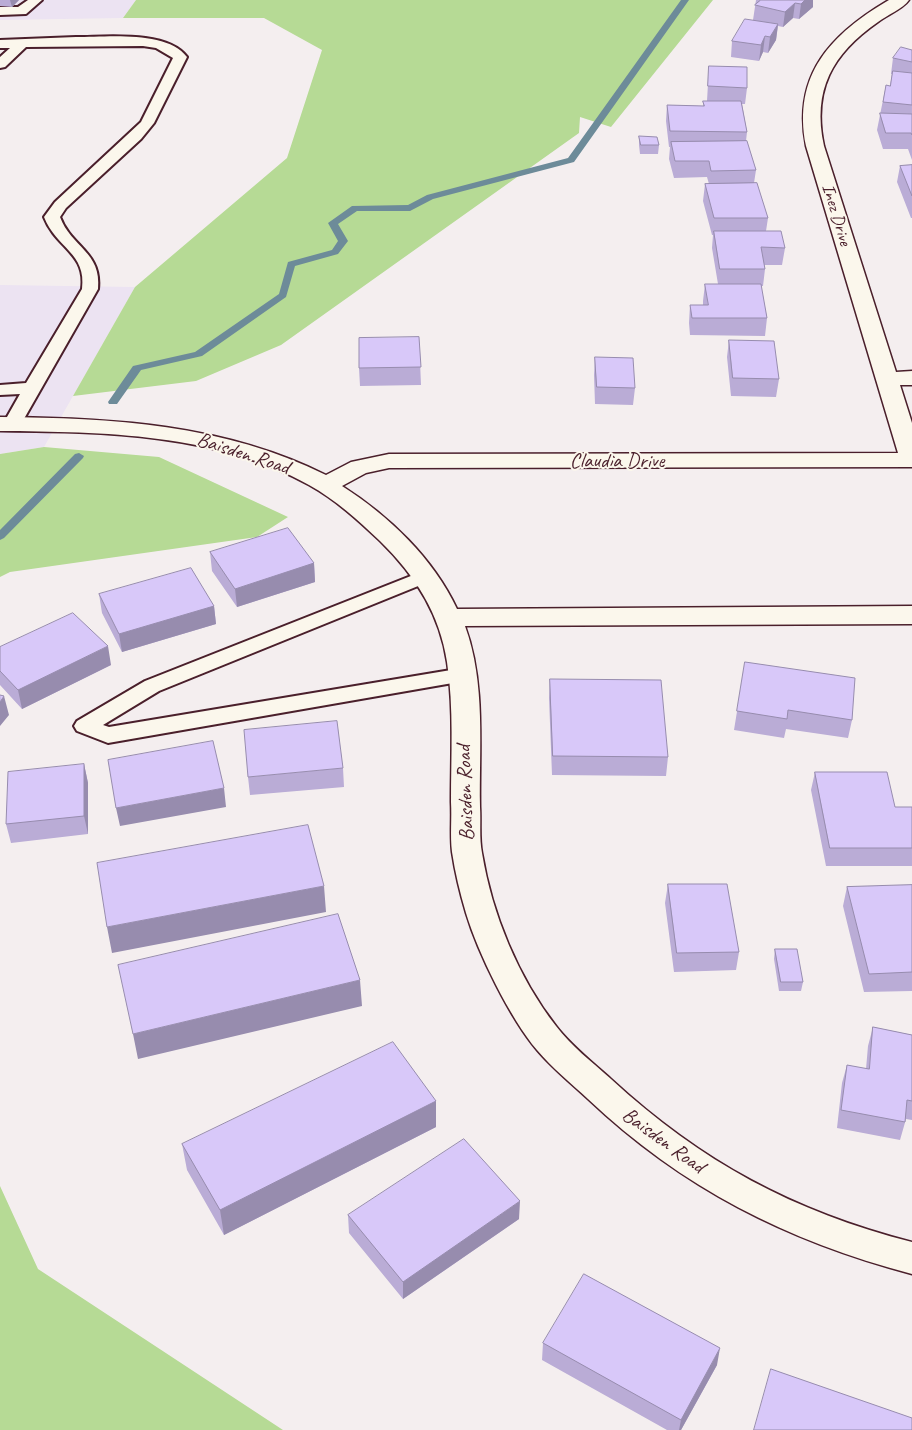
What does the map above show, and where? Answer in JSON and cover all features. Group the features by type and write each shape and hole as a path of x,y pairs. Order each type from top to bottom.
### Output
{"street":[{"name":"Inez Drive","path":"901,0 862,24 844,41 829,59 816,83 811,104 815,146 912,460"},
{"path":"886,379 912,378"},
{"name":"Baisden Road","path":"6,424 125,427 218,442 266,457 327,484 360,506 382,525 426,576 439,595 456,641 462,675 467,851 485,925 513,986 546,1039 615,1106 664,1146 729,1187 802,1224 912,1258"},
{"name":"Claudia Drive","path":"327,484 359,467 388,461 912,460"},
{"path":"448,618 912,614"}],"lane":[{"path":"0,11 21,11 36,0"},
{"path":"0,44 143,42 159,44 172,50 180,57 147,123 136,136 60,205 52,217 55,228 90,266 93,277 90,289 32,388 6,424"},
{"path":"0,64 23,43"},
{"path":"0,390 32,388"},
{"path":"426,576 152,686 85,726 108,735 462,675"}],"shaded area":[{"path":"0,0 136,0 123,18 0,20"},
{"path":"0,285 135,287 44,447 0,454"}],"green space":[{"path":"136,0 713,0 611,127 580,117 579,133 281,345 196,381 73,396 135,287 287,158 322,50 264,18 123,18"},
{"path":"44,447 159,457 288,517 257,537 10,572 0,577 0,454"},
{"path":"0,1186 38,1269 283,1430 0,1430"}],"building":[{"path":"761,0 805,0 801,4 795,3 785,12 755,5"},
{"path":"745,19 778,24 770,37 765,36 761,45 732,41"},
{"path":"901,47 912,50 912,62 893,58"},
{"path":"709,66 747,67 747,88 708,86"},
{"path":"893,71 912,73 912,105 883,102 886,85 890,86"},
{"path":"703,101 741,101 747,132 670,131 667,105 704,106"},
{"path":"880,113 912,114 912,135 911,133 886,133"},
{"path":"639,136 657,137 659,145 641,145"},
{"path":"747,141 756,170 711,171 709,161 675,161 671,142"},
{"path":"912,165 912,196 900,166"},
{"path":"757,183 768,218 714,218 705,184"},
{"path":"714,231 781,231 785,248 761,247 765,269 720,269"},
{"path":"705,284 761,284 767,318 692,318 690,305 708,305"},
{"path":"419,337 421,367 359,368 359,338"},
{"path":"729,340 774,341 779,379 733,378"},
{"path":"595,357 633,358 635,388 597,387"},
{"path":"288,528 314,563 235,589 210,552"},
{"path":"191,568 214,606 119,634 99,594"},
{"path":"73,613 108,646 18,690 0,671 0,647"},
{"path":"745,662 855,678 852,720 788,710 787,719 737,711"},
{"path":"550,679 661,680 668,757 553,756"},
{"path":"337,721 343,768 248,777 244,730"},
{"path":"213,741 224,788 116,808 108,760"},
{"path":"84,764 84,816 6,824 8,772"},
{"path":"815,772 887,772 895,807 912,807 912,848 830,848"},
{"path":"308,825 324,886 107,927 97,863"},
{"path":"668,884 727,884 739,952 677,953"},
{"path":"912,885 912,972 869,974 847,887"},
{"path":"338,914 360,980 133,1034 118,965"},
{"path":"775,949 797,949 803,982 781,982"},
{"path":"873,1027 912,1035 912,1101 907,1100 905,1122 841,1110 847,1065 869,1069"},
{"path":"393,1042 436,1101 220,1210 182,1144"},
{"path":"464,1139 520,1201 403,1282 348,1215"},
{"path":"584,1274 720,1348 681,1420 543,1343"},
{"path":"771,1369 912,1418 912,1430 754,1430"}],"waterway":[{"path":"113,402 137,368 198,354 283,295 291,264 335,252 343,241 333,223 355,208 410,208 430,197 571,160 685,0"},
{"path":"0,536 79,456"}]}
